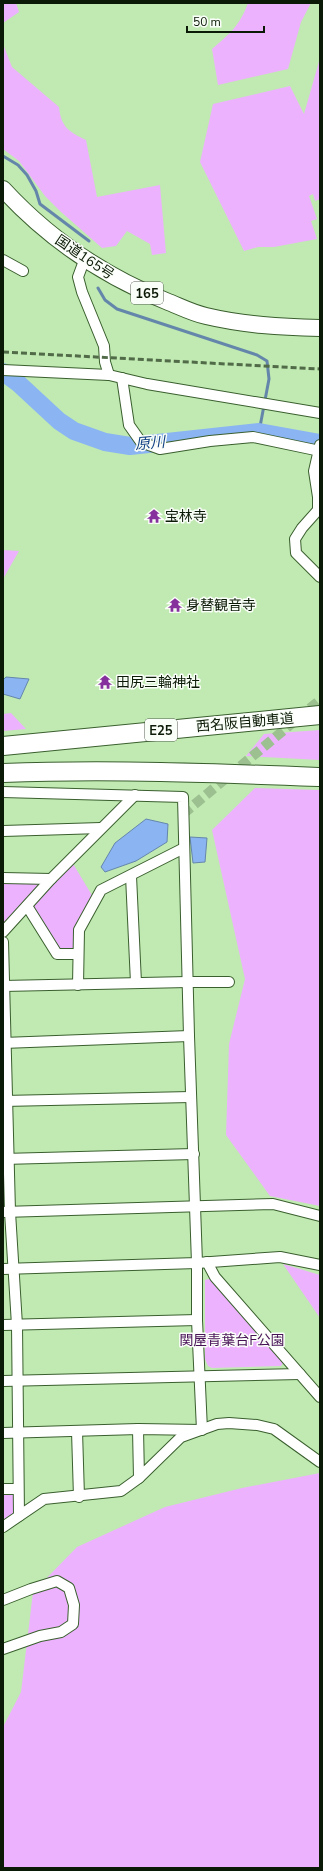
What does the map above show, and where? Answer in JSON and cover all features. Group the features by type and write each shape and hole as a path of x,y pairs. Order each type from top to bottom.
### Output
{"highway":[{"name":"国道165号","path":"3,189 24,212 54,237 107,273 137,289 204,316 233,322 272,327 320,328"},
{"name":"西名阪自動車道","path":"3,746 320,715"},
{"path":"3,773 186,772 320,777"}],"street":[{"path":"85,258 78,276 82,292 104,346 105,362 109,375"},
{"path":"3,260 23,271"},
{"path":"3,370 109,375 147,384 320,412"},
{"path":"122,378 129,425 141,442 160,449 210,441 253,437 320,449 314,471 318,497 318,510 302,528 295,539 296,553 320,577"},
{"path":"3,792 183,797 195,1207 202,1262 197,1320 202,1430"},
{"path":"3,932 51,879 135,795"},
{"path":"3,831 102,828"},
{"path":"78,985 79,930 101,890 184,848"},
{"path":"131,876 136,983"},
{"path":"3,878 51,879"},
{"path":"27,906 57,954 78,954"},
{"path":"3,942 7,1212 14,1269 17,1324 19,1516"},
{"path":"4,986 229,982"},
{"path":"4,1043 189,1036"},
{"path":"5,1101 191,1097"},
{"path":"6,1158 194,1154"},
{"path":"7,1212 273,1204 320,1216"},
{"path":"3,1269 202,1262 280,1257 320,1266"},
{"path":"202,1262 320,1397"},
{"path":"3,1325 197,1320"},
{"path":"3,1381 300,1374"},
{"path":"3,1527 44,1499 79,1497 121,1491 139,1478 181,1437 217,1424 229,1423 257,1425 274,1429 320,1462"},
{"path":"3,1433 138,1428 202,1430"},
{"path":"138,1428 139,1478"},
{"path":"77,1431 79,1497"},
{"path":"3,1489 18,1489"},
{"path":"3,1600 57,1581 69,1588 74,1605 73,1624 61,1632 40,1636 3,1649"}],"green space":[{"path":"3,3 16,3 19,12 3,23"},
{"path":"248,3 311,3 301,22 288,69 218,85 212,49 234,29 242,17"},
{"path":"3,44 12,67 59,107 60,114 67,128 86,140 97,197 160,185 166,253 152,255 150,244 127,231 116,246 102,248 45,196 19,161 3,149"},
{"path":"320,58 320,199 315,201 313,194 309,196 317,219 311,221 317,239 274,247 258,247 244,251 200,162 213,104 290,86 304,114"},
{"path":"3,550 19,551 3,579"},
{"path":"11,713 26,729 3,731 3,714"},
{"path":"320,730 320,760 246,756 264,734"},
{"path":"255,788 320,790 320,1206 270,1196 226,1135 229,1044 245,979 212,830"},
{"path":"72,862 93,897 73,931 76,950 58,950 30,906"},
{"path":"3,882 44,882 3,927"},
{"path":"283,1264 320,1275 320,1318"},
{"name":"関屋青葉台F公園","path":"212,1278 285,1360 281,1366 212,1368 208,1366 205,1359 205,1280"},
{"path":"320,1473 320,1868 3,1868 3,1727 21,1692 33,1592 77,1547 165,1507 242,1488"},
{"path":"3,1492 11,1492 15,1497 15,1512 3,1521"}],"water":[{"path":"6,677 29,679 20,699 3,694 3,680"},
{"path":"146,819 168,824 167,842 136,861 105,872 101,867 115,843"},
{"path":"190,837 207,838 205,862 193,863"}],"waterway":[{"path":"3,156 18,165 27,175 36,191 40,204 89,241"},
{"path":"98,288 105,300 117,309 257,355 267,361 269,379 259,432"},
{"name":"原川","path":"3,372 18,383 59,421 74,431 105,442 130,446 259,432 320,443"}],"tunnel":[{"path":"183,814 320,700"}],"railway":[{"path":"3,352 320,369"}],"place":[{"name":"宝林寺","path":"154,516"},
{"name":"身替観音寺","path":"175,605"},
{"name":"田尻三輪神社","path":"105,682"}]}
